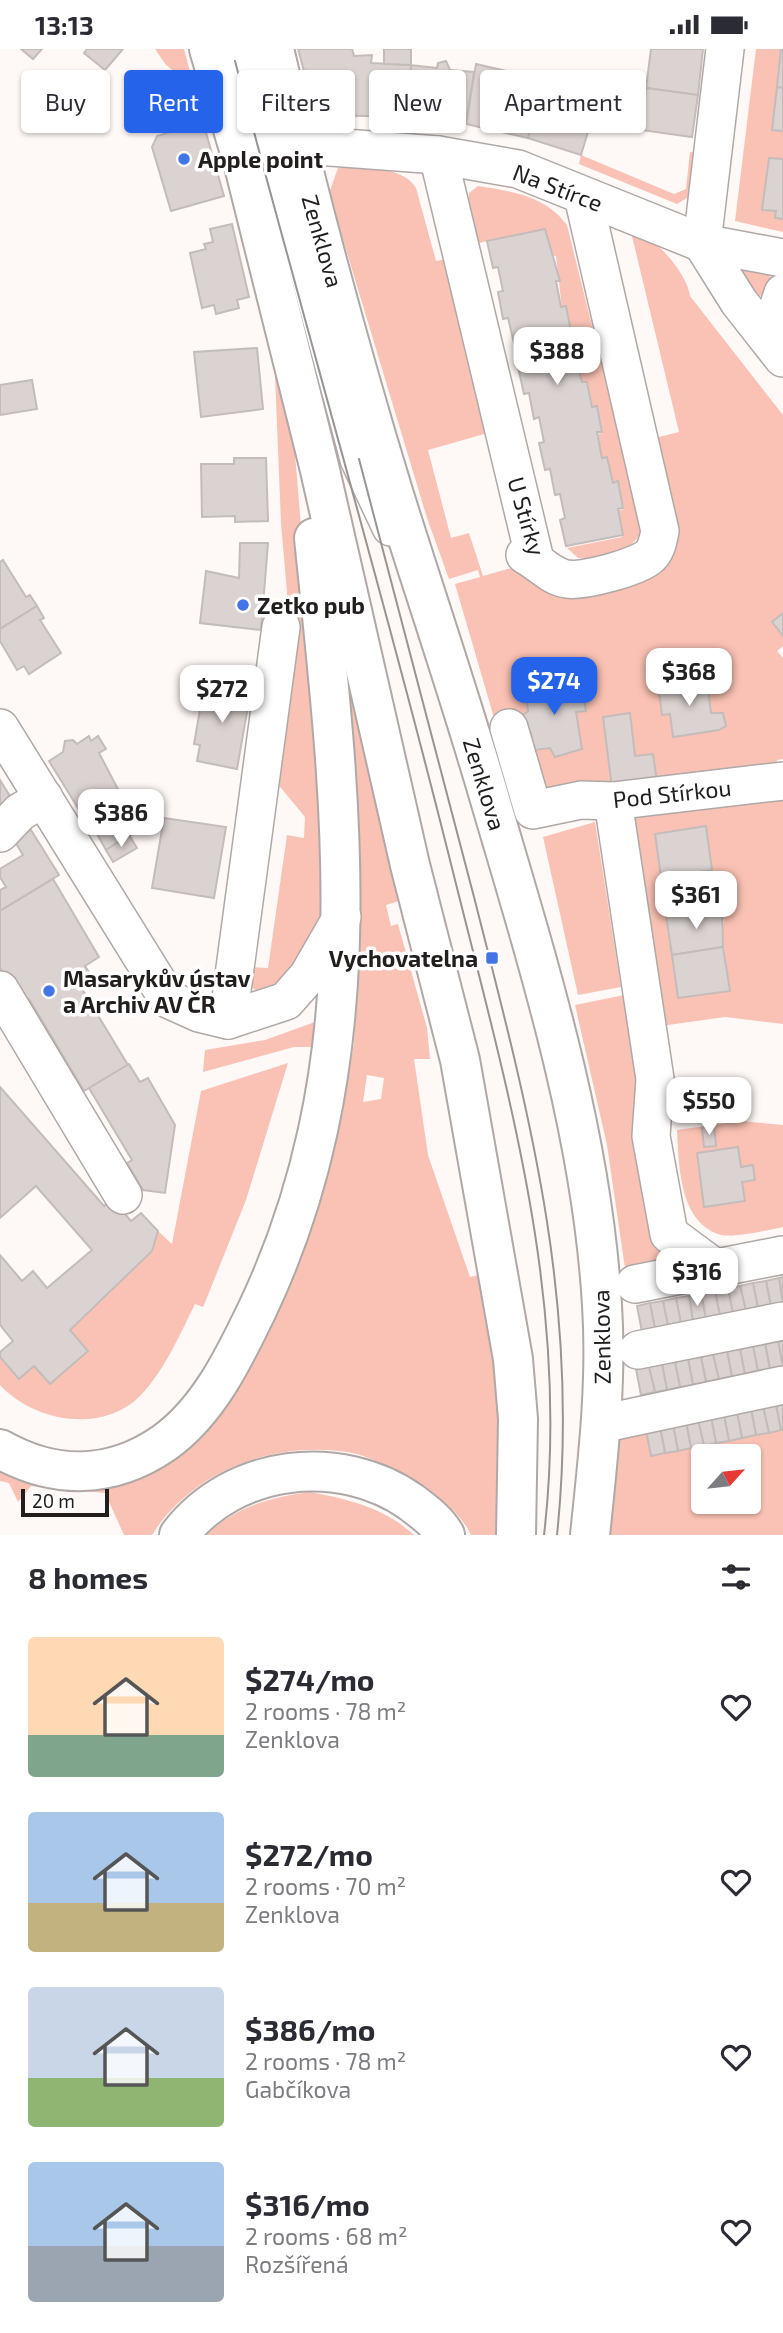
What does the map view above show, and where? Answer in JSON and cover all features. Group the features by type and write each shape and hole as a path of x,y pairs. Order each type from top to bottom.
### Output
{"main road":[{"name":"Zenklova","path":"209,49 273,157 393,492 514,881 572,1107 586,1174 600,1278 603,1348 601,1424 590,1535"},
{"name":"Zenklova","path":"274,49 273,157 319,466 410,865 470,1108 513,1359 518,1419 516,1535"},
{"path":"0,1449 20,1460 52,1471 90,1472 112,1469 133,1461 172,1437 205,1403 228,1365 264,1294 300,1198 320,1125 334,1044 342,917 339,802 311,508 319,466"},
{"path":"179,1535 211,1505 250,1483 298,1471 323,1471 374,1482 399,1494 422,1510 445,1535"}],"street":[{"path":"232,49 273,157"},
{"path":"249,49 273,157"},
{"path":"725,49 702,243 738,302 776,348"},
{"name":"Na Stírce","path":"273,157 317,146 438,155 518,169 702,243 783,258"},
{"name":"U Stírky","path":"438,155 530,558 547,571 567,580 606,574 649,557 657,545 660,531 583,196"},
{"path":"776,348 783,293"},
{"path":"228,1020 281,627"},
{"path":"0,727 168,999 199,1013 228,1020 286,1001 308,976 342,917"},
{"name":"Pod Stírkou","path":"509,728 533,810 581,800 613,801 783,781"},
{"path":"0,833 20,812 44,798"},
{"path":"613,801 655,1079 651,1136 669,1234 715,1268"},
{"path":"0,990 123,1195"},
{"path":"635,1284 783,1255"},
{"path":"638,1350 783,1321"},
{"path":"601,1424 783,1385"}],"shaded area":[{"path":"155,49 184,49 190,70 172,70"},
{"path":"756,49 783,49 783,232 735,221"},
{"path":"690,152 705,154 697,192 677,204 579,164 581,155 674,194 686,189"},
{"path":"350,166 386,170 411,181 416,188 436,261 445,259 491,432 428,450 451,538 469,533 483,576 529,563 647,578 647,440 679,432 632,236 650,240 677,267 690,296 783,415 783,613 772,622 783,636 783,646 777,651 783,658 783,759 777,760 778,768 657,782 653,754 635,756 603,717 612,788 518,800 455,584 480,577 478,570 449,579 427,518 329,193 338,168","holes":["699,680 700,689 708,688 711,713 723,713 726,726 719,730 673,736 670,714","567,681 568,688 585,711 576,712 582,749 555,757 550,748 534,750 531,733 522,716 528,711 525,688"]},
{"path":"478,186 515,193 538,201 549,207 567,225 642,528 633,543 616,553 596,558 578,558 567,548 622,537 618,511 624,509 618,484 613,484 608,460 603,460 598,434 603,433 598,408 593,408 588,383 583,384 578,359 582,357 577,333 572,333 567,308 562,309 556,256 552,256 544,229 479,243 468,206 469,193"},
{"path":"742,265 764,271 773,279 767,292 758,297 734,273"},
{"path":"273,325 294,442 319,743 322,904 318,930 297,979 262,995 249,985 250,967 268,968 287,835 304,838 305,817 277,783 288,604 281,523"},
{"path":"347,684 351,685 399,901 386,905 391,926 398,924 427,1028 430,1059 414,1059 428,1155 470,1277 479,1275 493,1336 501,1438 496,1535 471,1535 453,1511 422,1486 378,1461 339,1451 285,1452 233,1467 188,1495 168,1513 152,1535 124,1535 105,1493 31,1486 18,1502 9,1483 0,1481 0,1466 193,1443 226,1409 288,1286 330,1166 354,1044 360,917","holes":["367,1075 384,1078 381,1099 363,1102"]},
{"path":"783,793 783,1024 725,1017 661,1026 630,811","holes":["706,826 712,870 661,877 655,834","722,907 724,924 721,925 730,990 668,936 666,916"]},
{"path":"595,822 621,987 578,995 543,837"},
{"path":"634,993 663,1260 625,1268 607,1145 575,1005"},
{"path":"315,1022 314,1047 294,1047 203,1072 205,1050 265,1040"},
{"path":"288,1063 246,1200 203,1307 195,1304 171,1352 149,1386 124,1408 107,1416 88,1419 49,1415 14,1398 0,1385 0,1357 19,1378 34,1366 50,1384 88,1351 70,1330 152,1251 158,1231 172,1244 201,1091"},
{"path":"741,1121 783,1125 783,1227 724,1235 705,1227 688,1204 681,1175 677,1130","holes":["714,1126 716,1145 704,1147 702,1128","738,1147 741,1167 753,1165 755,1179 742,1182 745,1201 704,1207 697,1153"]},
{"path":"646,1430 652,1456 691,1448 691,1514 761,1514 761,1444 712,1444 783,1430 783,1535 610,1535 617,1440 626,1434"},
{"path":"310,1492 378,1511 414,1535 206,1535 241,1510 281,1497"}],"building":[{"path":"21,49 42,49 33,59"},
{"path":"87,49 123,49 105,70 84,53"},
{"path":"298,49 352,49 354,56 372,55 371,63 411,65 411,70 369,70 369,116 355,116 355,70 304,70"},
{"path":"384,49 411,49 411,65 384,64"},
{"path":"651,49 703,49 698,95 646,88"},
{"path":"783,49 783,88 777,87"},
{"path":"446,61 450,70 411,70 411,65 437,68 438,63"},
{"path":"476,64 502,70 480,70 480,127 466,124"},
{"path":"466,71 474,72 466,124"},
{"path":"777,87 783,88 783,131 772,130"},
{"path":"646,88 698,95 692,137 646,131"},
{"path":"167,133 206,133 224,196 171,211 152,147 157,136"},
{"path":"506,133 529,133 528,138"},
{"path":"529,133 588,133 581,155 528,138"},
{"path":"769,158 783,159 783,219 775,218 776,211 762,210"},
{"path":"232,224 249,297 237,300 239,308 216,314 214,305 202,308 190,253 206,249 204,244 213,242 210,229"},
{"path":"545,229 560,281 556,281 561,307 566,306 571,331 576,331 581,356 576,357 582,382 587,382 592,407 597,406 602,432 597,432 602,458 607,457 613,483 618,481 623,508 618,509 623,535 566,546 560,520 565,518 560,494 555,495 550,469 545,470 539,443 544,442 539,417 534,419 529,393 524,394 518,367 523,366 518,342 514,343 508,318 503,319 498,292 503,291 498,267 493,268 487,241"},
{"path":"257,348 263,409 201,417 194,352"},
{"path":"32,380 37,409 0,415 0,385"},
{"path":"234,458 266,458 268,521 235,522 235,516 202,517 201,464 234,464"},
{"path":"240,543 268,543 261,630 200,623 206,571 239,578"},
{"path":"3,560 26,597 30,595 37,606 0,629 0,562"},
{"path":"37,606 44,618 40,620 61,653 29,674 24,666 17,670 0,641 0,629"},
{"path":"783,613 783,636 772,622"},
{"path":"699,679 700,689 708,688 711,713 723,713 726,726 719,730 673,737 670,714 662,715 658,684"},
{"path":"567,681 568,688 582,686 586,711 576,712 582,749 555,757 550,748 534,750 531,733 526,731 522,716 528,711 525,687"},
{"path":"210,682 251,689 237,769 197,761 200,745 194,744 202,698 207,699"},
{"path":"630,713 635,756 653,754 657,782 612,788 603,717"},
{"path":"89,736 91,741 98,736 106,749 99,753 120,793 83,816 49,761 63,752 65,741 73,740 77,744"},
{"path":"0,780 13,801 0,806"},
{"path":"121,817 131,835 106,850 96,832"},
{"path":"164,818 226,827 214,898 152,888"},
{"path":"706,826 712,870 661,877 655,834"},
{"path":"31,830 59,875 0,911 0,890 6,887 0,877 0,869 23,855 14,840"},
{"path":"129,835 137,848 113,862 106,850"},
{"name":"Masarykův ústav a Archiv AV ČR","path":"53,879 99,957 85,966 92,977 79,984 128,1065 84,1091 29,999 21,1003 0,968 0,911"},
{"path":"722,907 723,947 672,955 666,916"},
{"path":"723,947 730,991 678,998 672,955"},
{"path":"129,1064 140,1082 148,1078 175,1125 165,1193 143,1190 127,1163 132,1160 89,1088"},
{"path":"0,1087 104,1206 112,1199 131,1221 141,1213 158,1231 152,1251 70,1330 88,1351 50,1384 34,1366 19,1379 0,1357 0,1352 13,1341 0,1325 0,1255 22,1281 33,1271 47,1288 92,1250 36,1186 0,1218"},
{"path":"714,1126 716,1146 704,1147 702,1128"},
{"path":"738,1147 741,1167 753,1165 755,1180 742,1182 745,1201 704,1207 697,1153"},
{"path":"783,1277 783,1301 779,1278"},
{"path":"779,1278 783,1304 771,1307 766,1281"},
{"path":"766,1281 771,1307 758,1309 753,1283"},
{"path":"753,1283 758,1309 746,1311 740,1286"},
{"path":"740,1286 746,1311 733,1314 728,1288"},
{"path":"728,1288 733,1314 720,1316 715,1291"},
{"path":"715,1291 720,1316 706,1319 701,1293"},
{"path":"701,1293 706,1319 693,1322 689,1296"},
{"path":"689,1296 693,1322 681,1324 676,1298"},
{"path":"676,1298 681,1324 668,1326 663,1301"},
{"path":"663,1301 668,1326 655,1329 650,1303"},
{"path":"650,1303 655,1329 642,1332 637,1306"},
{"path":"783,1340 783,1366 778,1341"},
{"path":"778,1341 783,1367 770,1369 765,1344"},
{"path":"765,1344 770,1369 758,1372 753,1346"},
{"path":"753,1346 758,1372 745,1375 740,1349"},
{"path":"740,1349 745,1375 732,1377 727,1351"},
{"path":"727,1351 732,1377 719,1380 713,1354"},
{"path":"713,1354 719,1380 706,1382 701,1357"},
{"path":"701,1357 706,1382 693,1385 688,1359"},
{"path":"688,1359 693,1385 680,1387 675,1362"},
{"path":"675,1362 680,1387 667,1390 662,1364"},
{"path":"662,1364 667,1390 655,1392 649,1367"},
{"path":"649,1367 655,1392 641,1395 636,1369"},
{"path":"783,1403 783,1430 781,1430 776,1405"},
{"path":"776,1405 781,1430 769,1433 763,1407"},
{"path":"763,1407 769,1433 756,1435 751,1409"},
{"path":"751,1409 756,1435 742,1438 737,1412"},
{"path":"737,1412 742,1438 729,1441 724,1415"},
{"path":"724,1415 729,1441 716,1443 711,1417"},
{"path":"711,1417 716,1443 704,1444 698,1420"},
{"path":"698,1420 704,1444 691,1444 691,1448 686,1422"},
{"path":"686,1422 691,1448 678,1451 673,1425"},
{"path":"673,1425 678,1451 665,1453 660,1427"},
{"path":"660,1427 665,1453 651,1456 646,1430"}],"tram line":[{"path":"235,61 428,774 514,1121 542,1284 549,1366 550,1450 544,1535"},
{"path":"359,459 495,978 546,1212 562,1369 563,1451 557,1535"}],"place":[{"name":"Apple point","path":"184,159"},
{"name":"Zetko pub","path":"243,605"},
{"name":"Vychovatelna","path":"492,958"},
{"name":"Masarykův ústav a Archiv AV ČR","path":"49,991"}]}
